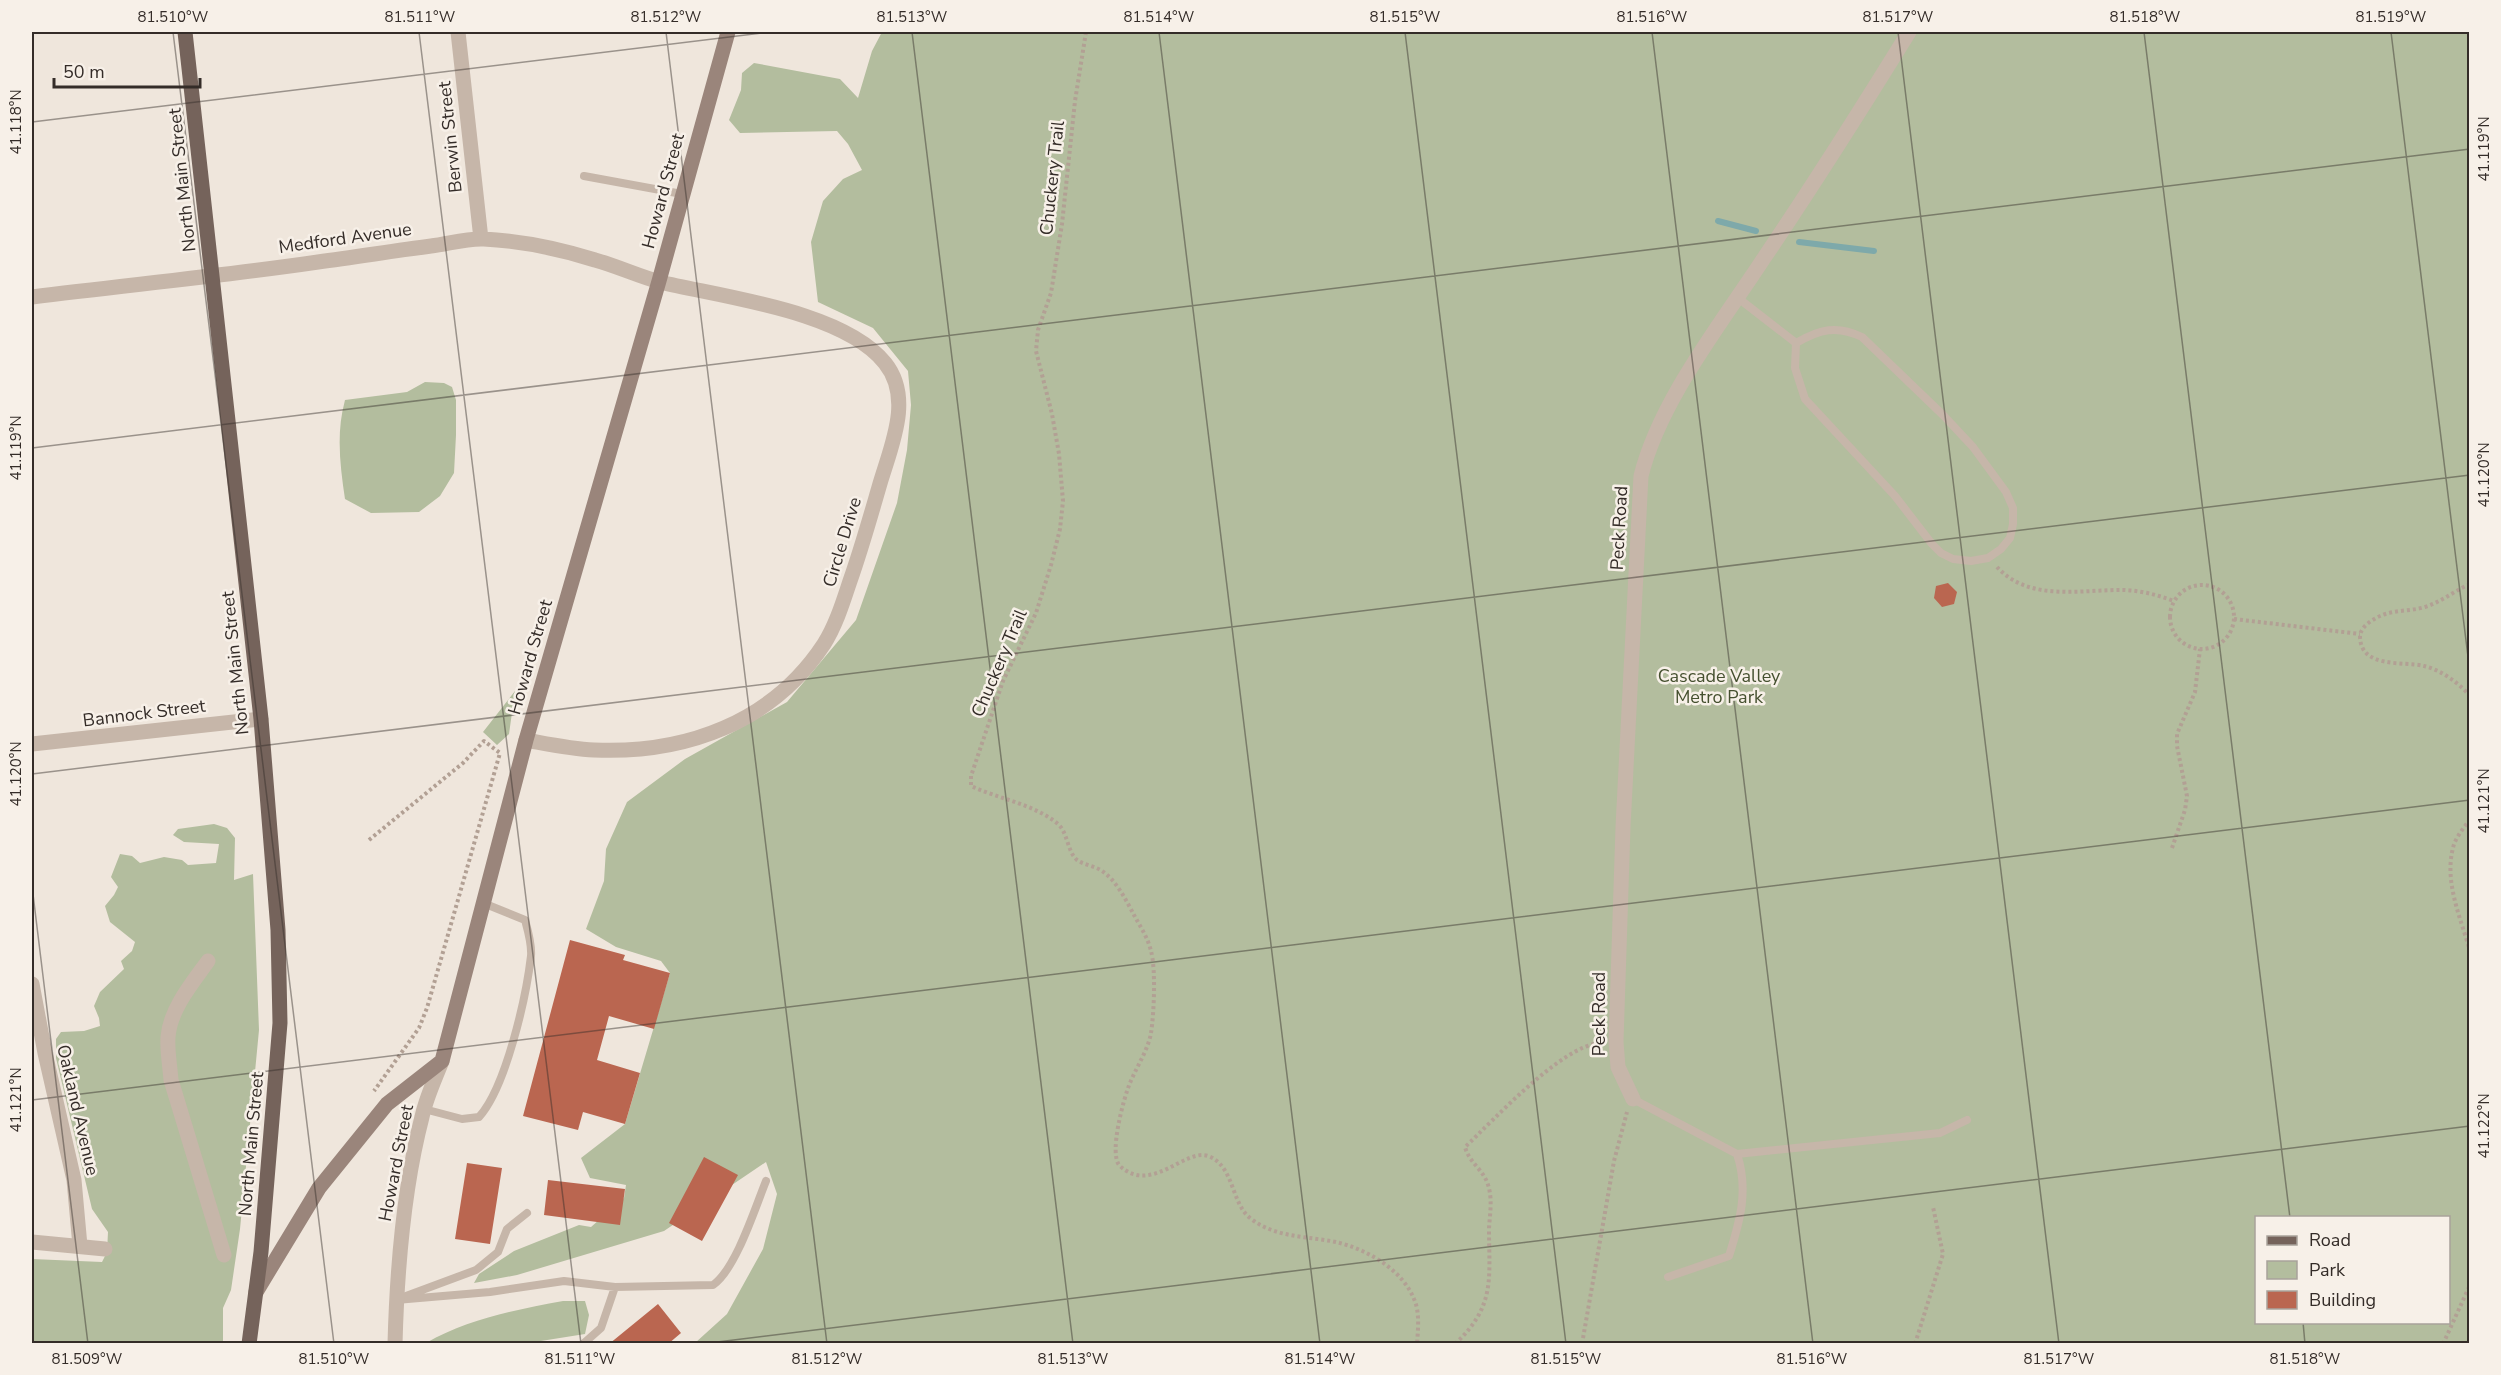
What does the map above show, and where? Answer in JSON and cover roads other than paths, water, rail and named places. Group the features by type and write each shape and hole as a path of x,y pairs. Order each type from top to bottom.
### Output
{"main road":[{"name":"North Main Street","path":"185,32 261,719 275,874 280,1023 271,1152 249,1344"},
{"name":"Howard Street","path":"442,1061 526,740 659,281 728,32"},
{"path":"256,1292 298,1220 333,1171 387,1104 442,1061"}],"street":[{"name":"Berwin Street","path":"458,32 481,239"},
{"name":"Peck Road","path":"1633,1099 1618,1067 1616,1042 1623,827 1641,476 1651,444 1666,412 1909,32"},
{"name":"Medford Avenue","path":"32,297 481,239 549,248 596,260 659,281"},
{"name":"Circle Drive","path":"526,740 589,750 620,750 680,743 709,735 753,714 794,680 825,642 840,610 867,531 897,422 898,391 894,376 885,362 870,349 831,326 768,305 659,281"},
{"name":"Bannock Street","path":"32,744 261,719"},
{"path":"208,961 172,1019 168,1035 168,1050 171,1080 224,1255"},
{"name":"Oakland Avenue","path":"32,984 74,1180 80,1246"},
{"name":"Howard Street","path":"394,1344 404,1216 424,1109 442,1061"},
{"path":"32,1242 105,1249"}],"lane":[{"path":"584,176 682,194"},
{"path":"1738,298 1796,343"},
{"path":"1845,329 1863,337 1912,384 1972,447 2000,483 2013,508 2010,538 2001,549 1988,558 1971,561 1953,559 1941,553 1932,544 1895,496 1805,399 1795,368 1796,343 1810,335 1845,329"},
{"path":"424,1109 462,1119 479,1117 490,1106 516,1034 531,954 529,933 525,920 483,903"},
{"path":"1633,1099 1737,1154 1941,1133 1967,1120"},
{"path":"1668,1277 1729,1256 1744,1194 1743,1173 1737,1154"},
{"path":"396,1300 490,1292 564,1281 615,1287 712,1285 722,1278 730,1265 766,1181"},
{"path":"396,1300 476,1270 498,1252 507,1229 526,1213"},
{"path":"584,1344 600,1328 615,1287"}],"waterway":[{"path":"1718,221 1756,231"},
{"path":"1799,242 1874,251"}],"park label":[{"name":"Cascade Valley Metro Park","path":"1719,686"}]}
